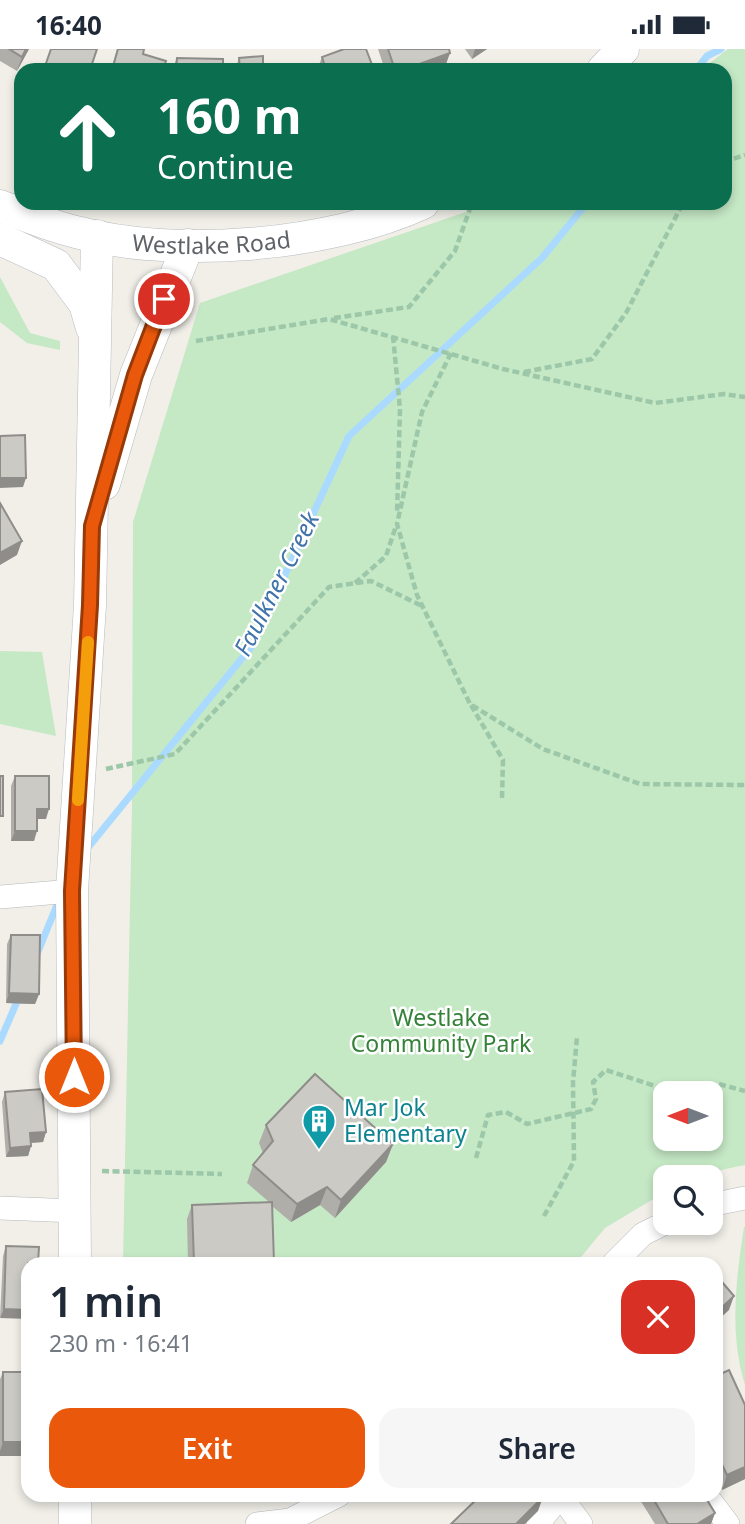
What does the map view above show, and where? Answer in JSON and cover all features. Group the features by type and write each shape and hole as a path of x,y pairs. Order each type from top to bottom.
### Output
{"street":[{"path":"610,63 623,49"},
{"name":"Westlake Road","path":"0,206 77,233 158,246 298,240 399,210"},
{"path":"75,1257 72,891 92,526 97,236"},
{"path":"0,239 56,265 85,304 95,340"},
{"path":"92,526 135,375 188,245"},
{"path":"0,897 72,891"},
{"path":"723,1202 745,1198"},
{"path":"0,1208 75,1211"},
{"path":"620,1257 643,1234 653,1229"},
{"path":"75,1502 75,1524"},
{"path":"257,1524 282,1523 325,1502"},
{"path":"538,1524 555,1502"},
{"path":"566,1502 582,1524"},
{"path":"711,1502 728,1524"},
{"path":"738,1524 745,1519"}],"path":[{"path":"195,341 409,307 455,251 470,210"},
{"path":"519,373 592,359 626,313 679,210"},
{"path":"330,319 519,373 655,403 724,394 745,397"},
{"path":"393,336 400,409 397,524 422,607 470,704 503,760 502,798"},
{"path":"355,583 386,556 397,524 422,412 451,353"},
{"path":"80,773 174,754 329,587 371,581 422,607"},
{"path":"470,704 543,749 640,784 745,785"},
{"path":"544,1216 574,1161 572,1082 577,1037"},
{"path":"477,1159 488,1115 506,1112 527,1124 590,1109 596,1099 593,1082 606,1070 661,1088 719,1084 745,1091"},
{"path":"102,1171 222,1174"}],"green space":[{"name":"Westlake Community Park","path":"728,49 745,49 745,1165 723,1169 723,1165 653,1165 653,1199 605,1228 581,1257 123,1257 132,805 133,522 200,303 472,210 732,210 732,63 710,63"},
{"path":"0,277 30,333 60,341 60,350 27,343 0,322"},
{"path":"0,651 42,652 56,736 0,724"},
{"path":"744,1227 745,1385 736,1326 737,1286"}],"building":[{"path":"9,49 26,49 22,57"},
{"path":"51,49 97,49 92,63 46,63"},
{"path":"118,49 144,49 143,54 166,61 165,63 114,63"},
{"path":"344,49 366,49 371,63 324,63 322,57"},
{"path":"388,49 449,49 450,53 422,63 393,63"},
{"path":"263,56 263,63 239,63 239,58"},
{"path":"177,58 223,59 223,63 177,63"},
{"path":"25,435 26,478 0,478 0,436"},
{"path":"0,503 22,541 0,553"},
{"path":"0,776 3,776 3,816 0,816"},
{"path":"15,776 49,776 49,809 37,809 37,831 15,831"},
{"path":"11,935 40,935 39,994 9,993"},
{"name":"Mar Jok Elementary","path":"315,1074 393,1144 341,1200 327,1187 297,1204 253,1165 273,1141 266,1125"},
{"path":"42,1089 46,1132 30,1133 31,1146 10,1148 5,1092"},
{"path":"272,1202 274,1257 194,1257 192,1205"},
{"path":"6,1246 39,1247 38,1257 21,1257 21,1310 4,1309"},
{"path":"723,1283 734,1296 723,1306"},
{"path":"729,1370 745,1405 745,1467 727,1475 723,1467 723,1373"},
{"path":"3,1372 21,1372 21,1442 3,1442"},
{"path":"474,1502 538,1502 516,1524 451,1524"},
{"path":"655,1502 708,1502 715,1513 697,1524 668,1524"}],"waterway":[{"name":"Faulkner Creek","path":"702,63 707,56 721,49"},
{"name":"Faulkner Creek","path":"86,850 252,646 349,436 542,258 581,210"},
{"name":"Faulkner Creek","path":"37,954 59,900"},
{"name":"Faulkner Creek","path":"0,1041 19,997"}],"slow traffic":[{"path":"78,800 88,642"}],"place":[{"name":"Mar Jok Elementary","path":"319,1151"}],"route":[{"path":"74,1077 72,891 90,605 92,526 135,375 164,299"}]}
